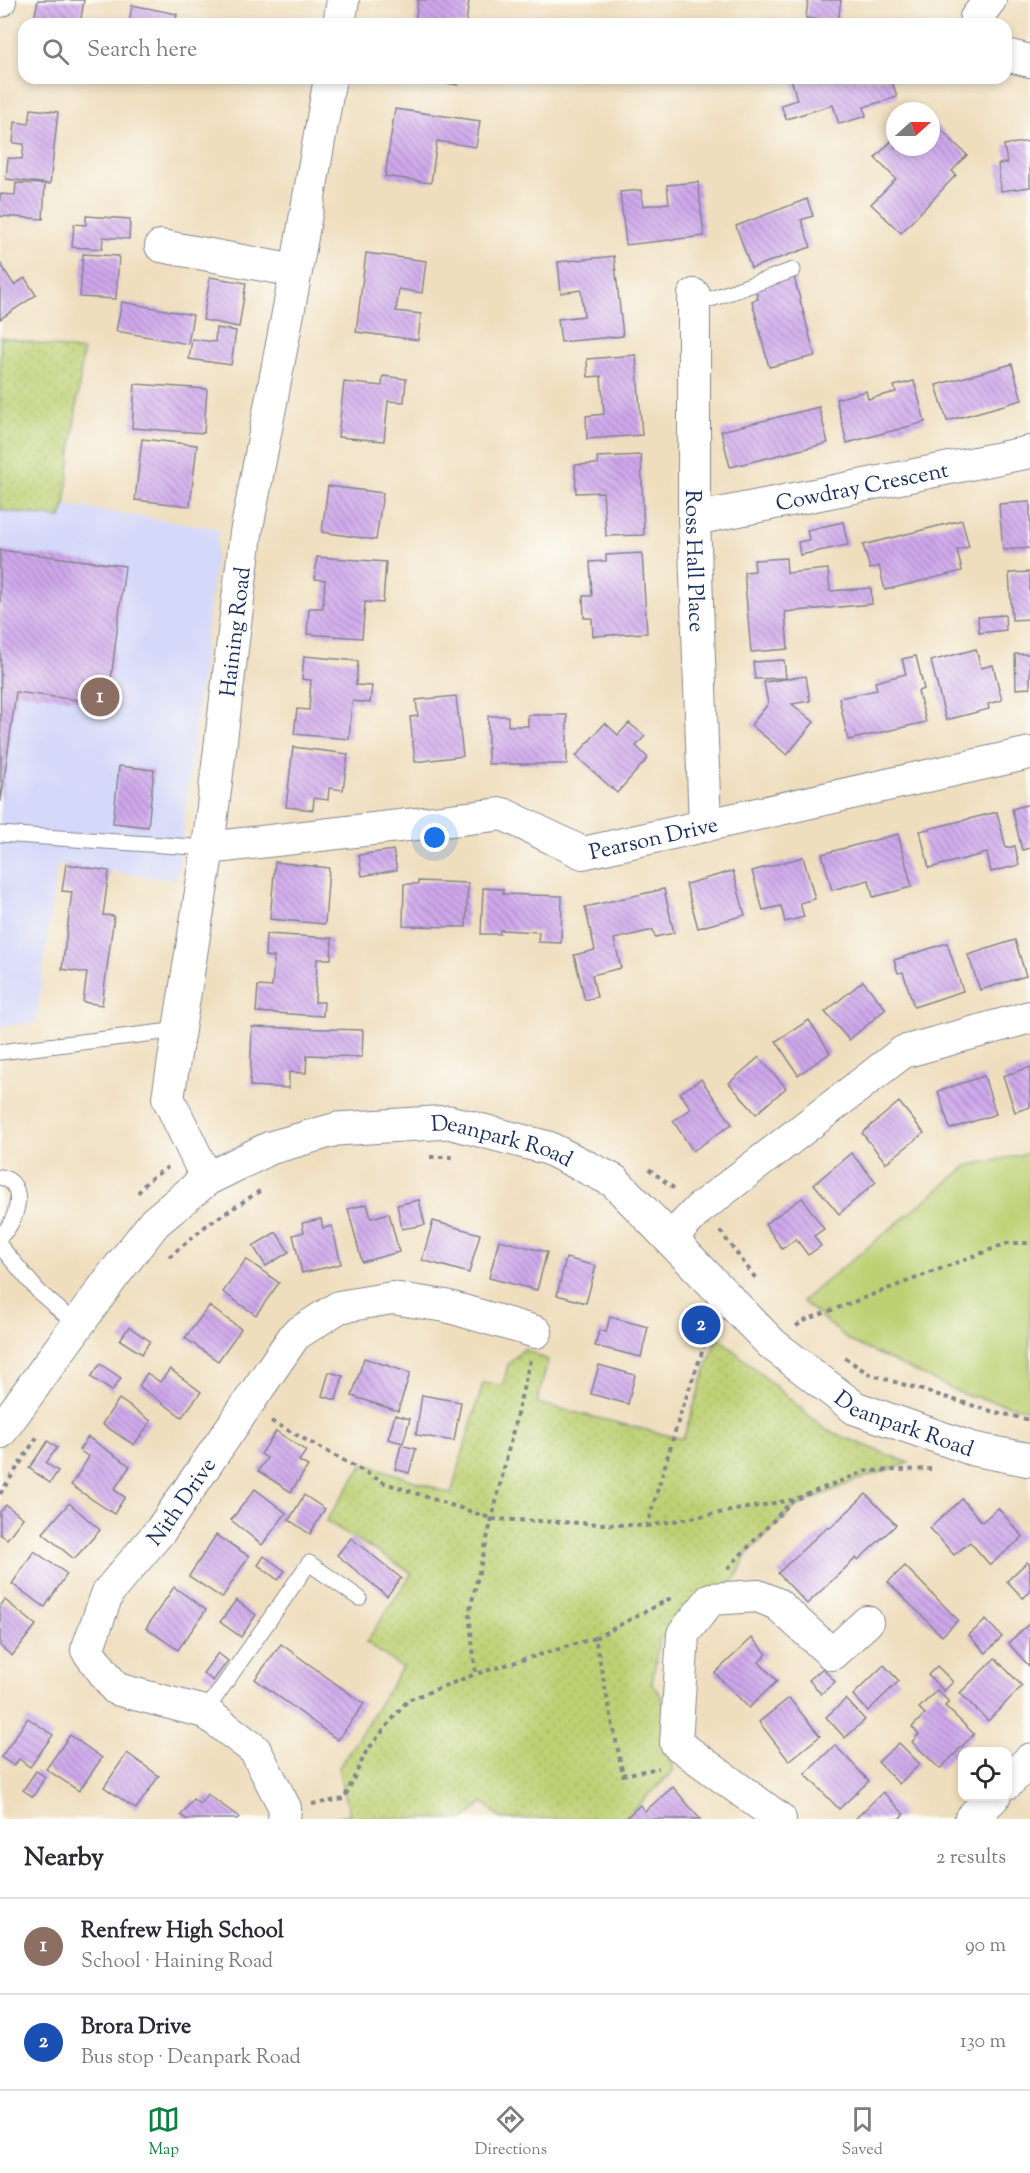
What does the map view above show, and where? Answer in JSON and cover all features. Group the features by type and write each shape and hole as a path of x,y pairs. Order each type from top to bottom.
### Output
{"street":[{"path":"340,18 343,0"},
{"path":"976,18 990,0"},
{"path":"1012,56 1030,61"},
{"name":"Haining Road","path":"200,1164 168,1098 208,848 246,533 329,84"},
{"path":"161,246 296,271"},
{"name":"Ross Hall Place","path":"694,300 694,519 705,826"},
{"name":"Cowdray Crescent","path":"694,519 1030,452"},
{"name":"Pearson Drive","path":"208,848 503,814 583,853 1030,753"},
{"path":"671,1238 702,1206 903,1052 1030,1017"},
{"name":"Deanpark Road","path":"1,1429 200,1164 270,1148 337,1129 449,1122 548,1148 614,1181 772,1344 855,1408 973,1449 1030,1460"},
{"name":"Nith Drive","path":"284,1814 255,1750 205,1712 116,1689 87,1650 108,1592 162,1530 294,1335 339,1307 392,1298 446,1306 536,1332"},
{"path":"780,1819 676,1743 683,1634 711,1599 758,1596 777,1604 832,1654 867,1622"},
{"path":"1012,1778 1030,1760"},
{"path":"971,1819 990,1801"}],"lane":[{"path":"694,300 793,270"},
{"path":"0,834 208,848"},
{"path":"0,1052 179,1030"},
{"path":"0,1177 6,1178 13,1184 18,1195 13,1220 6,1232 0,1236"},
{"path":"0,1246 39,1292 77,1325"},
{"path":"205,1712 309,1563 359,1598"}],"path":[{"path":"136,1197 147,1181 200,1164"},
{"path":"647,1168 702,1206 761,1285"},
{"path":"795,1326 1008,1243 1030,1243"},
{"path":"647,1526 680,1415 723,1292"},
{"path":"789,1318 795,1326 805,1332"},
{"path":"476,1674 469,1614 494,1519 536,1332"},
{"path":"842,1356 869,1374 991,1411 1030,1420"},
{"path":"245,1407 385,1483 494,1519 647,1526 793,1500 866,1471 932,1468"},
{"path":"719,1573 729,1567 793,1500"},
{"path":"729,1567 758,1596"},
{"path":"284,1814 344,1798 366,1752 408,1700 476,1674 595,1638 678,1594"},
{"path":"595,1638 623,1775 701,1760"}],"shaded area":[{"path":"0,337 83,351 65,505 219,529 177,880 57,865 36,1023 0,1026"}],"green space":[{"path":"0,337 83,351 65,505 61,518 0,510"},
{"path":"1030,1153 1030,1410 963,1394 850,1341 802,1301 967,1166"},
{"path":"717,1336 826,1430 909,1463 854,1481 795,1507 747,1554 735,1580 706,1596 676,1637 659,1638 652,1685 663,1701 666,1712 673,1771 625,1819 502,1819 483,1802 466,1819 329,1819 350,1813 338,1769 402,1668 366,1642 412,1573 326,1521 364,1463 451,1494 483,1383 503,1385 508,1364 524,1349 548,1360 537,1403 683,1439"}],"building":[{"path":"38,0 84,0 81,18 34,18"},
{"path":"418,0 469,0 467,18 416,18"},
{"path":"808,0 841,0 839,18 806,18"},
{"path":"132,5 177,14 176,18 130,18"},
{"path":"793,84 893,84 897,97 864,107 866,116 839,124 833,105 786,119 781,105 797,100"},
{"path":"31,109 58,112 50,184 6,179 8,158 22,159 24,144 13,143 15,122 29,124"},
{"path":"395,109 480,121 476,147 437,141 431,183 385,176"},
{"path":"940,129 967,155 952,171 956,175 901,233 871,204 896,179 875,158 886,146 886,156 940,156"},
{"path":"1030,141 1030,187 1001,191 998,164 1007,163 1004,145"},
{"path":"698,182 704,236 626,245 620,192 641,190 643,206 669,203 667,185"},
{"path":"16,183 45,184 43,219 0,216 0,194 15,195"},
{"path":"807,199 813,216 801,220 811,247 751,268 736,226"},
{"path":"86,216 130,219 129,239 103,237 102,249 72,247 74,224 86,225"},
{"path":"366,253 426,261 422,293 399,289 396,311 421,314 418,340 356,332"},
{"path":"83,254 119,256 116,299 80,297"},
{"path":"614,256 623,336 561,342 558,319 584,316 581,290 561,293 558,262"},
{"path":"0,263 14,285 25,278 36,295 0,319"},
{"path":"210,277 246,283 239,327 203,320"},
{"path":"794,277 815,356 769,367 752,301 758,299 755,287"},
{"path":"122,302 193,315 188,344 116,331"},
{"path":"216,328 236,331 231,365 189,359 192,339 215,342"},
{"path":"636,355 642,435 587,439 586,416 604,414 601,376 588,377 587,359"},
{"path":"1012,364 1022,400 947,421 936,385"},
{"path":"383,376 406,379 404,402 388,401 384,441 338,437 344,382 382,386"},
{"path":"914,381 925,422 847,443 836,399 866,391 868,399 896,392 894,386"},
{"path":"135,384 207,389 204,433 132,428"},
{"path":"819,407 828,443 730,467 721,431"},
{"path":"142,439 197,445 190,506 135,500"},
{"path":"641,455 644,535 606,536 603,492 576,493 575,465 598,464 597,457"},
{"path":"328,486 383,493 376,540 322,532"},
{"path":"1030,502 1030,548 1003,550 999,504"},
{"path":"962,520 969,547 957,550 962,571 885,590 879,566 870,569 863,545"},
{"path":"843,522 848,545 800,555 798,542 809,540 807,530"},
{"path":"0,550 125,566 108,704 16,692 1,802"},
{"path":"642,553 647,633 593,636 592,618 584,618 583,596 592,596 590,562 606,561 606,555"},
{"path":"317,557 386,562 383,603 365,602 362,638 307,634 309,608 323,608 325,580 315,579"},
{"path":"786,558 787,573 828,569 830,591 871,588 872,604 785,612 788,649 751,652 744,572 755,571 754,560"},
{"path":"1030,572 1030,619 1012,620 1009,573"},
{"path":"1005,615 1006,630 979,633 978,617"},
{"path":"976,649 981,668 993,665 1002,700 988,704 989,709 946,720 931,661"},
{"path":"1015,654 1030,654 1030,688 1016,689"},
{"path":"304,656 358,661 356,685 372,686 370,703 352,701 349,739 294,734 297,709 309,710 311,680 302,679"},
{"path":"916,656 924,689 918,691 926,722 848,740 839,698 877,690 875,682 906,674 902,659"},
{"path":"784,660 786,678 755,679 753,662"},
{"path":"806,676 810,701 792,704 814,722 787,755 751,725 768,704 764,682"},
{"path":"456,696 463,756 415,762 410,717 418,716 416,700"},
{"path":"528,715 567,715 567,764 488,764 488,716 508,716 508,726 528,726"},
{"path":"605,723 618,735 629,723 645,736 636,746 648,758 617,793 576,756"},
{"path":"293,747 348,754 343,790 329,788 328,800 314,798 313,810 286,807"},
{"path":"119,766 154,770 148,827 113,823"},
{"path":"1030,804 1030,848 1022,850 1012,809"},
{"path":"997,812 1006,848 1015,846 1019,865 991,872 987,853 929,868 920,831"},
{"path":"898,834 912,887 873,897 869,880 832,890 822,854"},
{"path":"393,850 397,870 362,876 359,855"},
{"path":"803,857 815,899 800,903 804,917 785,922 781,906 763,910 752,871"},
{"path":"275,862 329,868 325,924 270,919"},
{"path":"66,864 109,871 103,915 114,916 102,1005 83,1002 87,973 62,969 72,892 62,891"},
{"path":"733,871 745,915 698,928 686,884"},
{"path":"418,881 468,883 466,927 403,926 404,884 418,884"},
{"path":"483,888 503,889 503,894 562,896 561,943 538,942 539,932 500,930 500,934 481,934"},
{"path":"664,889 674,933 655,937 653,930 614,939 621,968 592,975 597,997 585,1000 574,955 595,950 585,907"},
{"path":"266,934 332,938 331,959 317,959 315,1002 324,1002 323,1016 256,1012 258,986 272,987 274,957 265,956"},
{"path":"1015,940 1026,976 980,990 968,955"},
{"path":"947,943 963,991 914,1007 903,972 898,973 894,960"},
{"path":"863,981 886,1009 849,1040 825,1012"},
{"path":"809,1020 830,1053 798,1075 776,1041"},
{"path":"252,1027 363,1030 362,1057 307,1055 306,1073 289,1072 289,1088 250,1086"},
{"path":"759,1057 786,1088 756,1114 729,1083"},
{"path":"1030,1067 1030,1107 1015,1112 1003,1076"},
{"path":"984,1076 996,1114 950,1129 938,1091"},
{"path":"701,1079 732,1124 693,1151 673,1121 691,1109 680,1093"},
{"path":"899,1102 924,1133 886,1163 862,1133"},
{"path":"851,1153 876,1182 839,1214 814,1184"},
{"path":"802,1198 824,1229 814,1236 821,1246 808,1255 796,1239 782,1249 765,1224"},
{"path":"419,1200 425,1225 402,1229 397,1205"},
{"path":"367,1204 371,1218 389,1213 399,1252 362,1262 348,1209"},
{"path":"321,1219 323,1228 332,1226 341,1264 302,1273 293,1235 304,1232 302,1223"},
{"path":"433,1221 480,1234 469,1273 422,1260"},
{"path":"276,1232 289,1252 266,1266 253,1246"},
{"path":"499,1240 547,1252 537,1290 489,1278"},
{"path":"566,1258 596,1266 586,1303 557,1295"},
{"path":"246,1259 279,1283 256,1315 223,1292"},
{"path":"209,1306 241,1329 218,1361 185,1338"},
{"path":"610,1317 648,1327 641,1357 595,1346 599,1330 606,1332"},
{"path":"129,1327 150,1341 142,1354 120,1340"},
{"path":"364,1358 410,1373 398,1411 352,1396"},
{"path":"100,1364 121,1378 112,1391 91,1377"},
{"path":"599,1365 635,1375 628,1404 591,1394"},
{"path":"170,1369 201,1392 182,1417 139,1386 147,1373 160,1382"},
{"path":"329,1372 343,1376 336,1400 322,1396"},
{"path":"422,1395 461,1402 454,1441 416,1435"},
{"path":"119,1399 151,1421 134,1445 102,1424"},
{"path":"395,1415 410,1419 403,1443 388,1439"},
{"path":"276,1431 306,1451 299,1461 308,1466 291,1492 258,1471 267,1458 261,1454"},
{"path":"88,1437 130,1466 114,1490 125,1497 114,1514 71,1485 89,1457 79,1450"},
{"path":"48,1441 57,1448 46,1463 58,1471 50,1483 29,1468"},
{"path":"401,1445 416,1449 409,1473 395,1469"},
{"path":"255,1489 286,1513 262,1545 231,1520"},
{"path":"866,1494 896,1525 858,1560 856,1558 807,1604 778,1573"},
{"path":"304,1495 325,1509 310,1534 289,1520"},
{"path":"962,1499 982,1522 998,1508 1023,1537 990,1565 970,1542 954,1555 930,1528"},
{"path":"69,1503 100,1530 74,1559 43,1533"},
{"path":"6,1505 23,1518 7,1539 0,1534 0,1512"},
{"path":"216,1535 249,1556 222,1598 189,1576"},
{"path":"351,1538 401,1578 387,1596 337,1555"},
{"path":"34,1551 67,1574 45,1607 12,1584"},
{"path":"264,1556 285,1571 278,1580 258,1565"},
{"path":"1027,1562 1030,1565 1030,1592 1023,1598 1007,1581"},
{"path":"905,1566 958,1620 942,1636 888,1582"},
{"path":"174,1587 206,1610 178,1650 146,1628"},
{"path":"5,1600 36,1625 12,1656 0,1646 0,1606"},
{"path":"236,1600 256,1615 241,1637 220,1622"},
{"path":"986,1620 1002,1637 986,1653 969,1635"},
{"path":"1030,1623 1030,1667 1008,1643"},
{"path":"752,1638 767,1654 759,1662 777,1681 749,1708 715,1673"},
{"path":"281,1644 364,1704 338,1740 255,1679"},
{"path":"218,1653 228,1661 213,1681 203,1673"},
{"path":"995,1658 1022,1686 988,1721 960,1693"},
{"path":"884,1665 899,1681 868,1711 853,1695"},
{"path":"937,1666 953,1682 944,1691 928,1675"},
{"path":"823,1668 835,1682 821,1694 809,1680"},
{"path":"937,1690 949,1702 945,1706 974,1734 961,1747 958,1747 958,1750 940,1769 912,1742 919,1734 912,1727 925,1714 919,1708"},
{"path":"789,1698 820,1736 789,1761 759,1722"},
{"path":"846,1699 865,1720 845,1738 826,1717"},
{"path":"28,1718 53,1735 30,1767 19,1759 14,1766 1,1757"},
{"path":"70,1735 102,1758 79,1791 46,1769"},
{"path":"899,1743 920,1764 899,1784 878,1762"},
{"path":"835,1745 869,1781 839,1809 805,1774"},
{"path":"127,1753 159,1776 136,1809 104,1787"},
{"path":"36,1771 45,1777 33,1797 23,1790"},
{"path":"673,1787 700,1819 625,1819 640,1805 645,1811"},
{"path":"883,1792 904,1814 899,1819 855,1819"},
{"path":"207,1794 239,1817 237,1819 186,1819 181,1815 193,1799 200,1804"}],"place":[{"name":"Renfrew High School","path":"100,697"},
{"name":"Brora Drive","path":"701,1325"}]}
